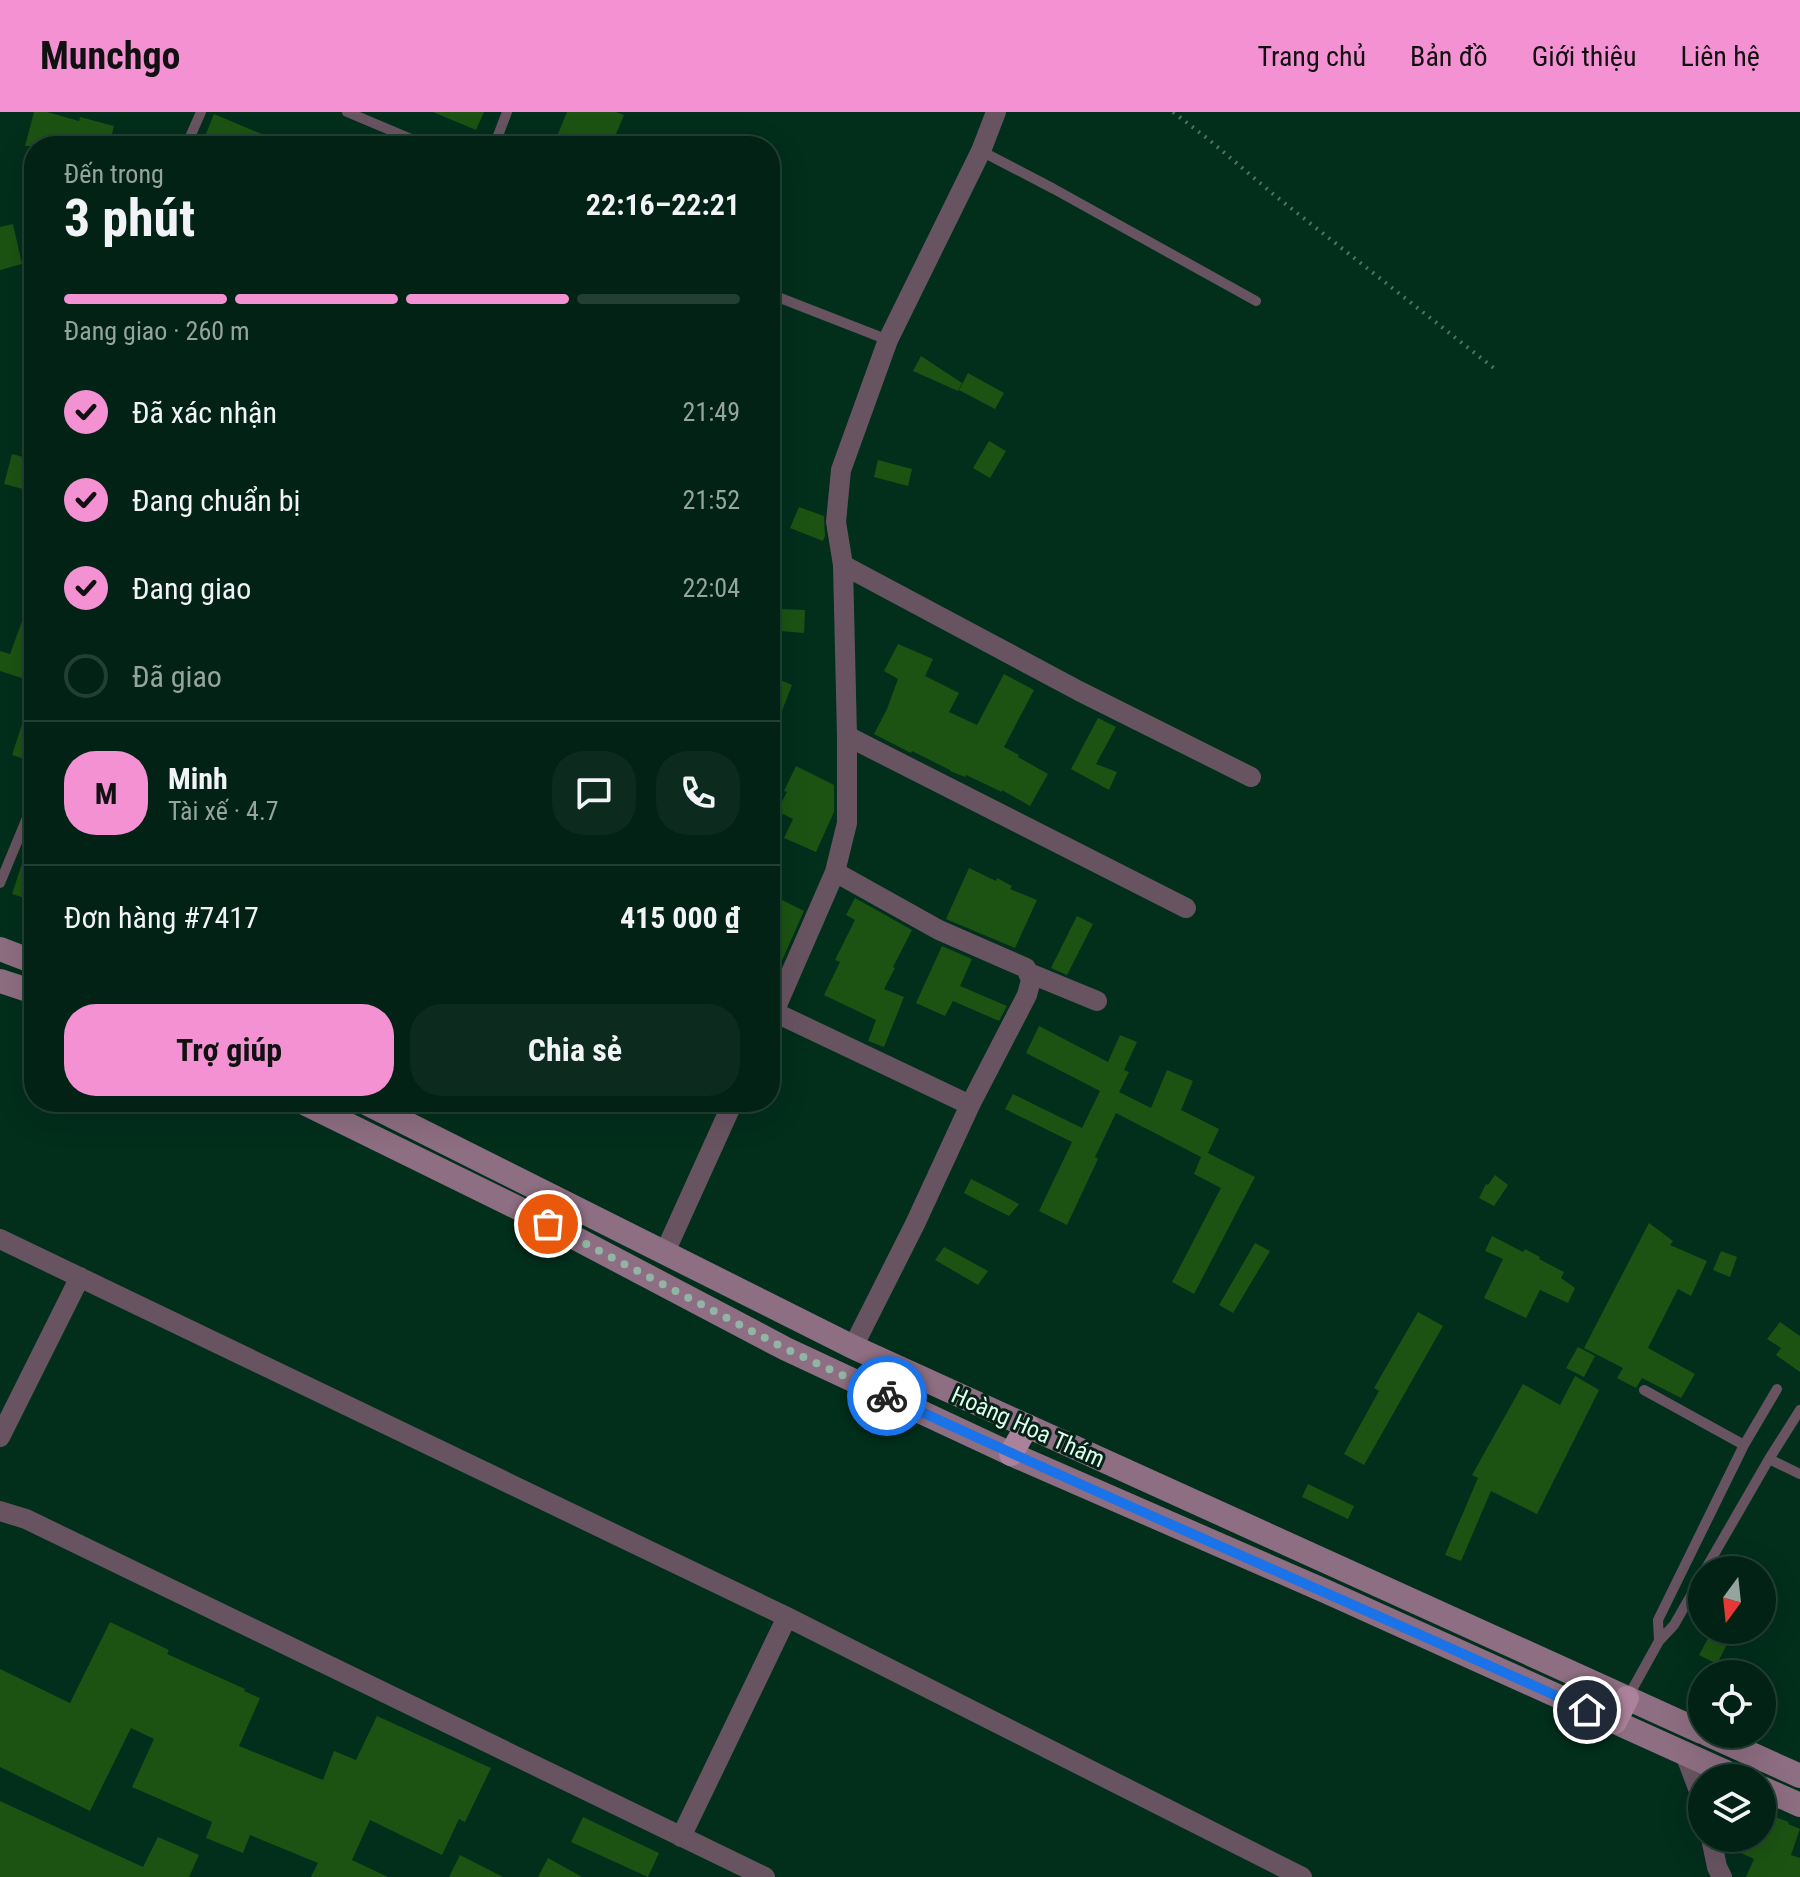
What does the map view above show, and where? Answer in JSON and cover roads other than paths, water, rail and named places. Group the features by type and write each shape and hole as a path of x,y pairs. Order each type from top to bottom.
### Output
{"main road":[{"path":"0,949 24,958"},
{"path":"0,981 24,989"},
{"name":"Hoàng Hoa Thám","path":"322,1112 522,1210 786,1349 1011,1454 1325,1591 1708,1764"},
{"name":"Hoàng Hoa Thám","path":"384,1112 853,1347 1688,1726"},
{"path":"1011,1454 1027,1426"},
{"path":"1615,1722 1627,1698"},
{"name":"Hoàng Hoa Thám","path":"1737,1748 1800,1776"},
{"path":"1776,1794 1800,1805"}],"street":[{"path":"780,998 835,872 847,823 843,565 836,522 841,470 888,340 981,151 996,112"},
{"path":"843,565 1079,691 1251,777"},
{"path":"847,736 1186,908"},
{"path":"835,872 939,930 1026,968 1031,980 1027,995 853,1347"},
{"path":"1029,973 1097,1001"},
{"path":"780,1020 970,1105"},
{"path":"665,1252 728,1112"},
{"path":"0,1239 787,1617 1302,1877"},
{"path":"0,1437 80,1277"},
{"path":"0,1511 26,1519 765,1877"},
{"path":"681,1837 787,1617"},
{"path":"1685,1754 1689,1764"},
{"path":"1714,1852 1722,1877"}],"lane":[{"path":"190,136 201,112"},
{"path":"347,112 393,136"},
{"path":"498,136 507,112"},
{"path":"981,151 1256,301"},
{"path":"780,298 888,340"},
{"path":"0,883 24,825"},
{"path":"1659,1641 1658,1620 1744,1445 1777,1389"},
{"path":"1644,1390 1744,1445"},
{"path":"1713,1556 1800,1410"},
{"path":"1769,1459 1800,1474"},
{"path":"1627,1698 1659,1641 1674,1625 1688,1600"}]}
